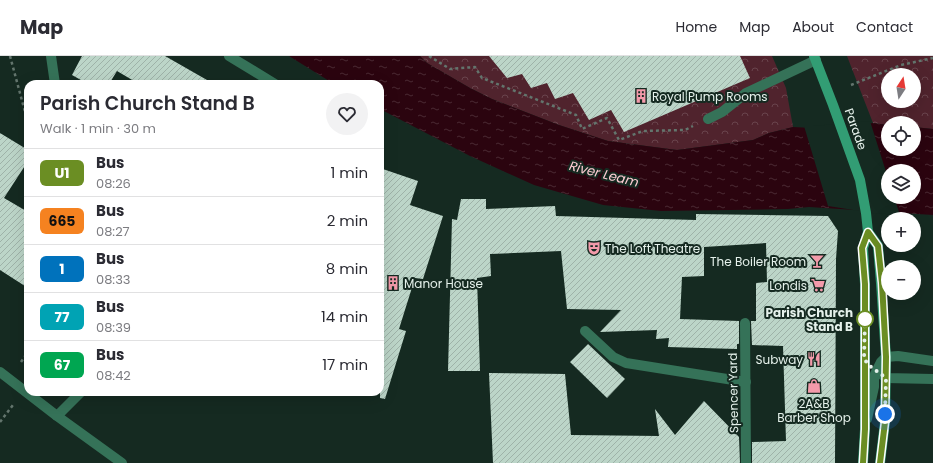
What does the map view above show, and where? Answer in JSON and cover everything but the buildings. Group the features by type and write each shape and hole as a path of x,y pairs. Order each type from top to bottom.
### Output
{"main road":[{"name":"Parade","path":"815,58 860,180 868,232"},
{"path":"868,232 878,246 882,283 886,357 885,422 880,463"},
{"path":"863,463 865,429 865,284 862,248 868,232"}],"street":[{"path":"51,56 54,80"},
{"path":"229,56 268,80"},
{"path":"708,120 722,112 746,93 815,58"},
{"name":"Spencer Yard","path":"745,323 746,463"},
{"path":"585,331 613,357 626,362 746,382"},
{"path":"865,429 874,387 875,374 881,362 886,357 898,356 933,361"},
{"path":"864,359 871,367 886,378 933,379"},
{"path":"0,372 24,391"},
{"path":"31,396 122,463"},
{"path":"57,416 77,396"}],"path":[{"path":"10,56 24,108"},
{"path":"429,56 450,69 475,67 482,78 576,115 582,129 607,118 619,140 643,131 685,130 708,120"},
{"path":"851,85 901,65 933,58"},
{"path":"21,362 24,358"},
{"path":"0,422 10,409"}],"green space":[{"path":"420,56 772,56 786,88 793,127 769,133 753,140 677,150 608,141 559,125 492,99 427,63"},
{"path":"847,56 933,56 933,129 921,128 921,116 881,116 881,124 873,123"}],"water":[{"name":"River Leam","path":"289,56 420,56 427,63 492,99 559,125 608,141 677,150 753,140 769,133 793,127 813,128 873,123 881,124 881,156 921,156 921,128 933,129 933,215 921,214 921,212 886,212 809,207 788,209 661,211 603,205 534,185 470,156 384,111 384,80 328,80"}],"pier":[{"path":"870,121 884,164 881,164 881,204 896,204 899,212 872,213 828,206 804,126"}],"bus line":[{"name":"U1","path":"863,463 865,429 865,284 862,248 868,232 878,246 882,283 886,357 885,422 880,463"}],"place":[{"name":"Royal Pump Rooms","path":"641,96"},
{"name":"The Loft Theatre","path":"594,248"},
{"name":"The Boiler Room","path":"817,261"},
{"name":"Manor House","path":"393,283"},
{"name":"Londis","path":"818,285"},
{"name":"Parish Church Stand B","path":"865,319"},
{"name":"Subway","path":"814,359"},
{"name":"2A&B Barber Shop","path":"814,386"}],"route":[{"path":"865,319 864,359 871,367 886,378 885,414"}]}
